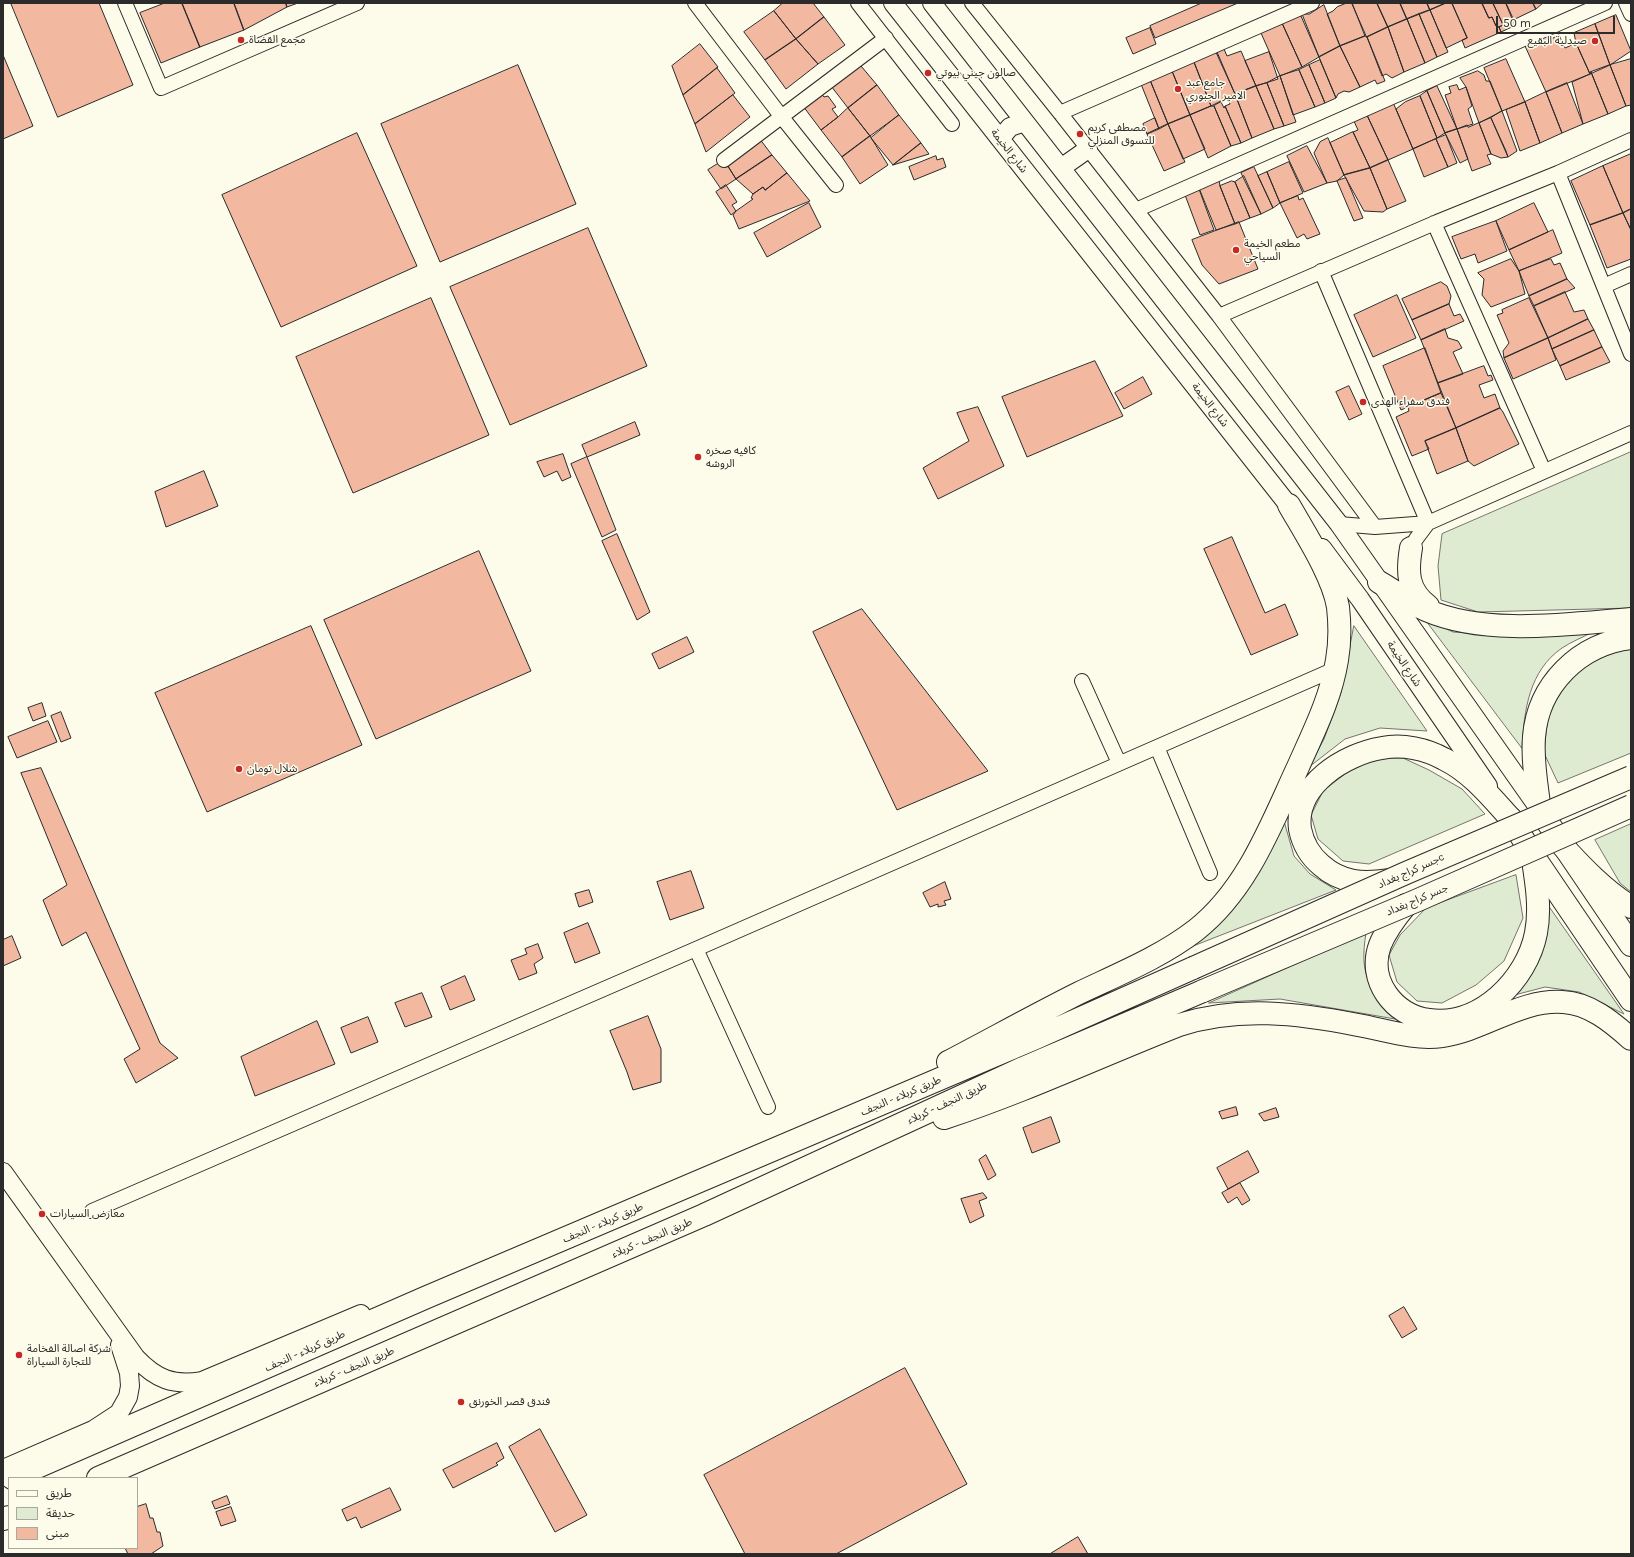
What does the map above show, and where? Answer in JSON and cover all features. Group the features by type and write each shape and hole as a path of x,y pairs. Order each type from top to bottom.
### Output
{"main road":[{"path":"833,1124 982,1043 1166,951 1213,916 1228,899 1252,863 1317,724 1331,686 1335,668 1340,633 1337,606 1331,584 1289,505"},
{"path":"1411,548 1408,564 1412,587 1416,596 1426,606 1442,616"},
{"path":"1379,582 1425,609 1442,616 1486,625 1541,625 1631,619"},
{"path":"1631,638 1602,645 1580,656 1567,666 1549,690 1542,706 1534,736 1533,758 1540,811 1631,945"},
{"path":"1394,879 1374,882 1359,882 1340,878 1325,869 1306,850 1299,823 1305,799 1311,788 1330,771 1357,754 1384,747 1410,748 1426,751 1444,759 1463,771 1482,787 1511,819 1532,854 1631,1000"},
{"name":"جسر كراج بغدادc","path":"1193,968 1394,879 1631,777"},
{"name":"جسر كراج بغداد","path":"1203,991 1406,905 1631,806"},
{"path":"1562,845 1581,866 1604,887 1631,906"},
{"path":"1406,905 1395,918 1380,946 1378,954 1378,976 1383,988 1398,1008 1417,1018 1440,1021 1464,1016 1487,1006 1506,990 1522,969 1533,945 1536,931 1538,892 1532,854"},
{"name":"طريق کربلاء - النجف","path":"14,1477 427,1297 1036,1038 1193,968"},
{"name":"طريق النجف - کربلاء","path":"100,1477 696,1218 1023,1068 1203,991"},
{"path":"844,1150 980,1106 1043,1082 1179,1025 1220,1015 1271,1013 1306,1016 1392,1032 1425,1036 1442,1036 1474,1027 1533,1004 1564,1002 1581,1005 1594,1011 1631,1039"}],"street":[{"path":"125,3 161,88 357,3"},
{"path":"695,3 781,116 836,185"},
{"path":"858,3 952,124"},
{"name":"شارع الخيمة","path":"893,3 1289,505 1360,599 1511,819"},
{"path":"932,3 1340,524 1540,811"},
{"path":"972,3 1219,316 1375,527"},
{"path":"1060,113 1312,3"},
{"path":"1136,210 1605,3"},
{"path":"1626,3 1631,14"},
{"path":"724,160 886,38"},
{"path":"943,66 956,59 966,47"},
{"path":"1000,139 1010,127 1025,122"},
{"path":"1219,316 1434,223 1558,173 1631,140"},
{"path":"1062,168 1088,149"},
{"path":"1558,173 1631,354"},
{"path":"1434,223 1544,471"},
{"path":"1321,272 1428,523"},
{"path":"1604,286 1631,274"},
{"path":"1340,524 1375,527 1428,523 1631,433"},
{"path":"1412,626 1401,595 1399,575 1411,548 1428,523"},
{"path":"92,1211 696,949 1335,668"},
{"path":"1082,681 1119,763"},
{"path":"1157,747 1210,873"},
{"path":"696,949 768,1107"},
{"path":"3,1172 136,1358 147,1370 160,1377 186,1384 202,1381 363,1313 383,1306 427,1297"},
{"path":"3,1469 93,1430 119,1413 128,1397 130,1386 129,1373 111,1324"}],"green space":[{"path":"1631,452 1631,608 1478,612 1441,600 1438,566 1442,534"},
{"path":"1424,618 1453,632 1498,635 1593,632 1562,648 1551,657 1542,668 1530,692 1524,720 1522,748"},
{"path":"1354,626 1427,731 1380,728 1345,739 1309,767 1324,739 1341,693"},
{"path":"1631,647 1631,753 1558,783 1544,753 1548,714 1568,681 1583,667 1603,657"},
{"path":"1376,758 1403,758 1429,770 1462,789 1485,814 1369,864 1343,861 1318,839 1311,815 1323,791 1350,770"},
{"path":"1282,814 1294,856 1310,874 1336,890 1183,950 1230,913 1256,873"},
{"path":"1631,824 1631,892 1620,883 1595,840"},
{"path":"1516,875 1523,918 1504,961 1476,985 1442,1003 1417,1001 1397,982 1389,955 1400,935 1426,908"},
{"path":"1550,908 1624,1014 1579,992 1545,987 1507,997 1537,963 1546,939"},
{"path":"1366,933 1364,960 1368,980 1379,998 1395,1019 1280,999 1209,1003"}],"building":[{"path":"11,3 99,3 133,85 58,117"},
{"path":"165,3 182,3 200,47 161,63 140,13"},
{"path":"182,3 234,3 244,30 200,47"},
{"path":"234,3 286,3 287,7 244,30"},
{"path":"286,3 298,3 287,7"},
{"path":"783,3 813,3 824,17 796,39 774,11"},
{"path":"1202,3 1238,3 1155,38 1150,26"},
{"path":"1347,3 1352,3 1365,36 1340,46 1327,14 1337,7"},
{"path":"1352,3 1377,3 1388,27 1367,37"},
{"path":"1377,3 1400,3 1407,19 1388,27"},
{"path":"1400,3 1427,3 1430,10 1407,19"},
{"path":"1427,3 1446,3 1430,10"},
{"path":"1446,3 1452,3 1467,38 1446,48 1430,10"},
{"path":"1452,3 1482,3 1489,18 1492,17 1496,26 1499,27 1501,32 1465,48 1462,40 1467,38"},
{"path":"1482,3 1493,3 1503,25 1499,27 1496,26 1492,17 1489,18"},
{"path":"1493,3 1506,3 1516,25 1501,32 1499,27 1503,25"},
{"path":"1506,3 1533,3 1536,9 1513,20"},
{"path":"1533,3 1543,3 1536,9"},
{"path":"1324,5 1340,46 1319,57 1302,14 1309,14"},
{"path":"1430,10 1448,52 1437,57 1419,14"},
{"path":"774,11 796,39 765,60 744,32"},
{"path":"1419,14 1437,57 1425,63 1407,19"},
{"path":"1616,15 1631,51 1610,65 1595,24"},
{"path":"1301,16 1319,57 1302,67 1282,23"},
{"path":"824,17 845,45 818,64 796,39"},
{"path":"1407,19 1425,63 1404,72 1388,27"},
{"path":"1282,23 1302,67 1280,76 1261,33"},
{"path":"1595,24 1610,65 1590,74 1576,43 1574,33"},
{"path":"1388,27 1404,72 1392,78 1386,74 1382,76 1367,37"},
{"path":"1150,28 1156,44 1133,54 1126,38"},
{"path":"1559,35 1565,48 1576,43 1590,74 1546,92 1525,46 1546,36 1549,40"},
{"path":"1365,36 1367,37 1385,81 1377,84 1375,80 1360,87 1340,46"},
{"path":"796,39 818,64 786,89 765,60"},
{"path":"700,44 718,67 683,95 672,66"},
{"path":"1340,46 1360,87 1349,92 1344,91 1338,94 1336,98 1319,57"},
{"path":"1224,49 1227,56 1241,51 1256,86 1235,94 1217,52"},
{"path":"1215,50 1235,94 1211,106 1194,62"},
{"path":"1269,52 1278,79 1256,86 1245,61"},
{"path":"3,55 33,126 3,139"},
{"path":"1506,59 1525,102 1502,111 1484,68"},
{"path":"1631,59 1631,105 1626,106 1610,65"},
{"path":"856,60 877,85 848,108 828,82"},
{"path":"1320,60 1336,98 1325,103 1309,65"},
{"path":"1194,62 1211,106 1190,115 1172,71"},
{"path":"518,65 576,204 440,262 381,124"},
{"path":"1309,65 1325,103 1315,107 1299,70"},
{"path":"1610,65 1626,106 1608,114 1591,72"},
{"path":"717,68 735,93 695,124 683,95"},
{"path":"1299,70 1315,107 1293,115 1280,76"},
{"path":"1172,71 1190,115 1168,124 1150,80"},
{"path":"1478,71 1484,75 1486,81 1490,81 1502,111 1479,123 1466,87 1460,78"},
{"path":"1591,72 1608,114 1583,124 1572,82 1590,74"},
{"path":"1280,76 1296,122 1284,126 1267,83"},
{"path":"1150,80 1168,124 1159,129 1141,84"},
{"path":"1267,83 1284,126 1274,129 1256,86"},
{"path":"1567,83 1583,124 1562,133 1546,92"},
{"path":"877,85 899,115 870,136 848,108"},
{"path":"1457,85 1459,90 1466,87 1472,106 1468,109 1473,124 1457,129 1445,95 1451,93 1449,87"},
{"path":"1256,86 1274,129 1252,138 1235,94"},
{"path":"1437,86 1457,129 1445,133 1427,91"},
{"path":"818,89 824,97 828,96 836,107 832,109 838,117 821,130 800,102"},
{"path":"1427,91 1445,133 1437,138 1420,96"},
{"path":"1546,92 1562,133 1540,143 1525,102"},
{"path":"1235,94 1252,138 1241,143 1225,106 1230,104 1228,99"},
{"path":"733,95 750,117 706,152 695,124"},
{"path":"1420,96 1437,138 1413,149 1396,109 1405,102"},
{"path":"1392,100 1413,149 1388,160 1366,113"},
{"path":"1221,102 1224,108 1225,106 1241,143 1231,146 1214,106"},
{"path":"1525,102 1540,143 1520,151 1506,110"},
{"path":"1214,106 1231,146 1208,158 1190,115"},
{"path":"848,108 870,136 842,157 821,130"},
{"path":"1502,111 1517,151 1508,157 1491,118"},
{"path":"1366,113 1388,160 1370,168 1353,132 1358,130 1353,119"},
{"path":"899,115 921,143 893,165 871,138"},
{"path":"1190,115 1205,149 1183,159 1168,124"},
{"path":"1155,118 1159,129 1147,134 1143,124"},
{"path":"1491,118 1508,157 1501,158 1491,154 1479,123"},
{"path":"1479,123 1491,154 1487,155 1491,164 1472,171 1457,129 1467,125 1468,127"},
{"path":"1168,124 1185,162 1164,171 1147,134"},
{"path":"1457,129 1468,159 1460,163 1445,133"},
{"path":"1353,132 1370,168 1344,175 1330,143"},
{"path":"357,133 417,266 281,327 222,195"},
{"path":"756,134 772,155 736,179 724,160"},
{"path":"1446,135 1457,163 1448,167 1436,139"},
{"path":"870,136 888,165 860,184 842,157"},
{"path":"1328,138 1344,175 1337,181 1327,183 1314,153 1320,142"},
{"path":"1436,139 1448,167 1424,177 1413,149"},
{"path":"921,143 929,154 893,165"},
{"path":"1307,146 1327,183 1304,192 1287,156"},
{"path":"1631,154 1631,209 1623,213 1603,166"},
{"path":"772,155 787,173 765,190 763,187 753,194 736,179"},
{"path":"936,156 937,160 943,158 946,167 914,180 909,167"},
{"path":"724,160 736,179 721,189 708,170"},
{"path":"1388,160 1406,201 1387,209 1370,168"},
{"path":"1289,162 1303,193 1280,203 1267,172"},
{"path":"1603,166 1623,213 1590,225 1571,181"},
{"path":"1254,167 1273,208 1261,214 1241,173"},
{"path":"1370,168 1387,209 1383,212 1364,211 1344,175"},
{"path":"1267,172 1280,203 1273,208 1258,176"},
{"path":"787,173 810,201 739,229 733,215 736,211 753,199 751,198 753,194 763,187 765,190"},
{"path":"1244,176 1261,214 1250,218 1235,182"},
{"path":"1346,178 1363,218 1354,221 1337,181"},
{"path":"1219,180 1235,224 1216,230 1199,188"},
{"path":"1232,181 1235,182 1250,218 1235,224 1220,186"},
{"path":"726,185 737,202 732,205 736,211 731,215 716,192"},
{"path":"1199,189 1214,230 1200,235 1185,195"},
{"path":"1298,196 1299,200 1303,198 1320,234 1307,239 1304,234 1297,238 1280,203"},
{"path":"809,203 821,227 767,257 754,233"},
{"path":"1534,203 1548,232 1509,250 1496,221"},
{"path":"1631,209 1631,230 1623,213"},
{"path":"1623,213 1631,230 1631,259 1607,268 1590,225"},
{"path":"1496,221 1507,251 1478,263 1475,254 1461,259 1452,237"},
{"path":"1239,222 1258,269 1219,284 1202,265 1192,240"},
{"path":"588,228 647,366 510,425 450,287"},
{"path":"1553,230 1562,253 1519,271 1509,250"},
{"path":"1511,259 1519,271 1525,294 1491,307 1482,295 1484,279 1478,273"},
{"path":"1551,259 1554,265 1560,263 1567,279 1529,296 1519,271"},
{"path":"1567,279 1575,288 1534,306 1529,296"},
{"path":"1441,282 1447,286 1451,296 1449,304 1412,320 1402,299"},
{"path":"1565,292 1574,312 1584,310 1588,319 1548,338 1534,306"},
{"path":"1397,295 1416,338 1373,357 1354,315"},
{"path":"431,298 489,435 353,493 296,357"},
{"path":"1529,298 1548,338 1504,358 1503,351 1509,343 1497,315 1503,313 1502,310"},
{"path":"1449,304 1454,316 1460,314 1464,321 1421,340 1412,320"},
{"path":"1588,319 1594,330 1552,349 1548,338"},
{"path":"1445,329 1448,338 1458,341 1462,348 1453,352 1463,374 1438,383 1421,340"},
{"path":"1594,330 1602,347 1560,366 1552,349"},
{"path":"1548,338 1556,360 1513,379 1504,358"},
{"path":"1602,347 1610,362 1566,380 1560,366"},
{"path":"1425,348 1441,393 1401,410 1383,366"},
{"path":"1095,361 1123,416 1027,457 1002,397"},
{"path":"1484,366 1488,376 1491,375 1493,380 1479,385 1484,398 1495,394 1500,408 1456,428 1438,383"},
{"path":"1143,377 1152,394 1124,409 1115,393"},
{"path":"1349,386 1362,414 1349,420 1336,392"},
{"path":"1441,393 1456,428 1425,441 1429,449 1412,456 1396,417 1409,411 1408,407"},
{"path":"978,407 1004,466 938,499 923,468 969,441 957,413"},
{"path":"1500,408 1519,444 1474,466 1468,461 1456,428"},
{"path":"635,422 640,435 587,457 582,445"},
{"path":"1456,428 1468,461 1437,474 1425,441"},
{"path":"563,454 571,477 562,481 557,471 544,477 537,462"},
{"path":"587,457 616,530 602,537 571,464"},
{"path":"204,471 218,506 166,527 155,492"},
{"path":"617,534 650,612 637,620 602,541"},
{"path":"1232,537 1265,613 1285,604 1298,635 1251,655 1204,549"},
{"path":"479,551 531,671 376,739 324,620"},
{"path":"862,609 988,771 897,810 813,632"},
{"path":"311,626 362,745 207,812 155,693"},
{"path":"687,637 694,652 659,669 652,654"},
{"path":"42,703 46,716 33,721 28,708"},
{"path":"61,712 71,738 61,742 51,716"},
{"path":"48,721 57,742 17,758 8,737"},
{"path":"41,768 160,1043 178,1058 136,1083 124,1059 140,1049 86,932 62,946 43,900 67,885 21,773"},
{"path":"691,871 704,908 670,920 657,882"},
{"path":"945,882 951,899 944,901 946,905 938,907 938,904 930,907 923,893"},
{"path":"589,890 593,902 579,907 575,894"},
{"path":"588,923 600,953 575,963 564,933"},
{"path":"12,936 21,958 3,966 3,940"},
{"path":"538,944 543,958 534,964 537,973 519,980 511,960 527,954 525,949"},
{"path":"465,976 475,1000 450,1010 441,987"},
{"path":"422,993 432,1017 405,1027 395,1003"},
{"path":"648,1016 661,1049 661,1082 633,1090 610,1031"},
{"path":"368,1017 378,1042 351,1053 341,1028"},
{"path":"317,1021 335,1064 255,1096 241,1057"},
{"path":"1236,1107 1238,1115 1222,1119 1219,1112"},
{"path":"1276,1108 1279,1117 1264,1121 1259,1114"},
{"path":"1051,1117 1060,1142 1032,1153 1023,1128"},
{"path":"1248,1151 1259,1172 1228,1189 1217,1168"},
{"path":"986,1155 996,1175 988,1180 979,1160"},
{"path":"1240,1183 1250,1200 1242,1205 1237,1197 1228,1203 1222,1193"},
{"path":"983,1193 987,1198 979,1201 984,1216 970,1223 961,1199"},
{"path":"1404,1307 1417,1329 1402,1338 1389,1316"},
{"path":"905,1368 967,1484 836,1554 745,1554 704,1475"},
{"path":"540,1429 587,1515 555,1532 509,1447"},
{"path":"497,1443 504,1458 496,1463 498,1465 453,1488 443,1470"},
{"path":"390,1488 401,1510 361,1528 356,1517 347,1521 342,1510"},
{"path":"227,1496 230,1504 215,1509 212,1502"},
{"path":"146,1504 150,1518 153,1518 157,1532 160,1532 163,1546 151,1554 128,1554 126,1549 138,1549 138,1507"},
{"path":"231,1507 236,1521 221,1526 216,1512"},
{"path":"1078,1537 1088,1554 1050,1554"}],"place":[{"name":"مجمع القضاة","path":"241,40"},
{"name":"صيدلية البقيع","path":"1595,41"},
{"name":"صالون جيني بيوتي","path":"928,73"},
{"name":"جامع عبد الامير الجبوري","path":"1178,89"},
{"name":"مصطفى كريم للتسوق المنزلي","path":"1080,134"},
{"name":"مطعم الخيمة السياحي","path":"1236,250"},
{"name":"فندق سفراء الهدى","path":"1363,402"},
{"name":"كافيه صخره الروشه","path":"698,457"},
{"name":"شلال تومان","path":"239,769"},
{"name":"معارض السيارات","path":"42,1214"},
{"name":"شركة اصالة الفخامة للتجارة السياراة","path":"19,1355"},
{"name":"فندق قصر الخورنق","path":"461,1402"}]}
